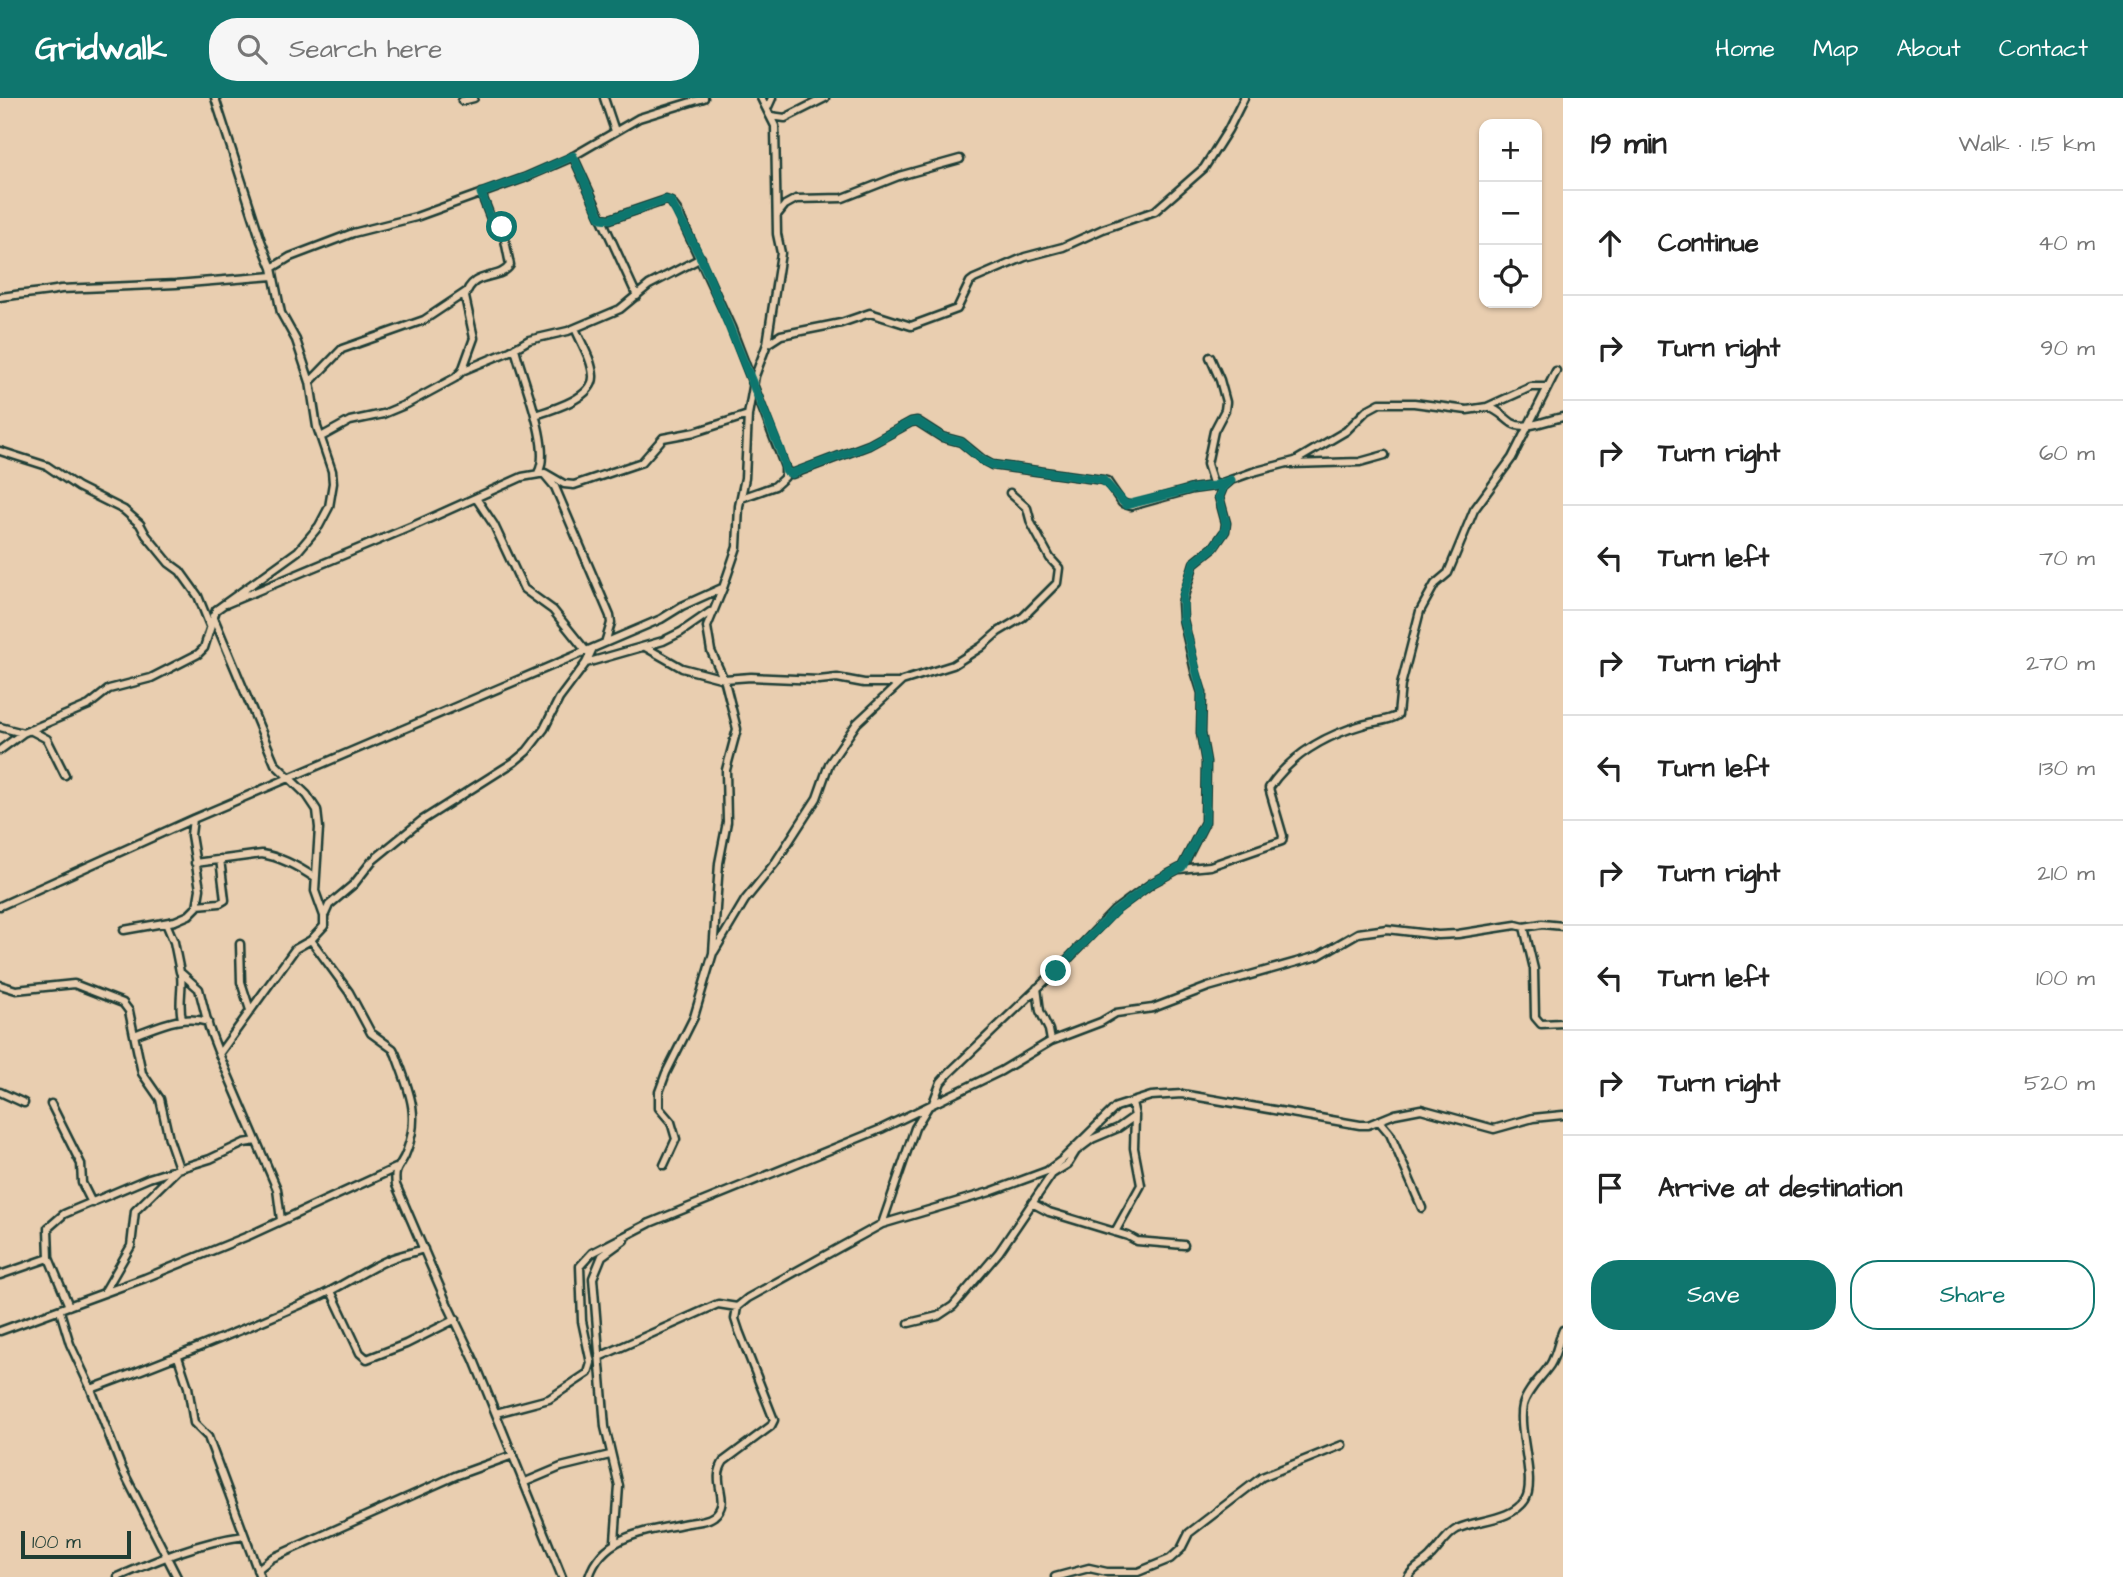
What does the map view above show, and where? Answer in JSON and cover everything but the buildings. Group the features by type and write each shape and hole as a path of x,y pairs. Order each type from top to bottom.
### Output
{"street":[{"path":"0,750 26,732 89,705 109,689 151,678 191,658 204,648 213,615 219,607 298,551 319,526 329,507 333,483 310,382 296,340 281,313 272,268 261,242 215,98"},
{"path":"462,101 474,98"},
{"path":"604,98 615,131"},
{"path":"272,268 290,257 353,233 416,217 524,178 573,156 639,118 704,98"},
{"path":"664,1165 676,1139 671,1122 659,1108 659,1092 694,1017 713,953 719,863 727,822 726,770 737,729 724,680 711,651 707,627 737,547 748,415 755,376 767,344 781,253 776,234 775,131 761,98"},
{"path":"769,112 772,98"},
{"path":"769,112 785,118 825,98"},
{"path":"767,344 781,335 841,323 870,313 906,326 916,326 957,309 974,279 1025,257 1063,247 1103,229 1155,211 1204,167 1228,130 1244,98"},
{"path":"573,156 637,296"},
{"path":"776,217 785,205 796,199 846,197 899,176 960,159"},
{"path":"310,382 342,349 424,320 466,292 477,279 504,272 510,265 503,230 491,219 481,193"},
{"path":"601,218 610,219 668,200 677,210 701,258 780,450 786,471 785,477 775,486 741,498"},
{"path":"321,437 350,421 383,414 407,404 446,384 462,371 529,340 575,328 620,309 649,285 701,258"},
{"path":"0,297 61,289 273,276"},
{"path":"462,371 474,335 468,316 466,292"},
{"path":"535,415 567,404 584,393 592,382 593,373 575,328"},
{"path":"515,348 535,415 544,461 540,473"},
{"path":"1210,357 1226,402 1225,410 1214,431 1207,464 1214,486"},
{"path":"1179,869 1210,866 1282,841 1283,836 1269,791 1270,786 1289,764 1304,750 1338,734 1398,715 1401,685 1425,599 1435,584 1448,573 1474,510 1512,458 1556,371"},
{"path":"786,471 792,474 869,445 911,422 919,421 942,437 961,442 992,465 1103,480 1126,505 1214,486 1295,461 1346,431 1367,410 1380,403 1414,403 1467,410 1486,407 1531,387 1548,387"},
{"path":"1486,407 1499,411 1513,424 1527,425 1563,417"},
{"path":"219,607 522,477 540,473 569,486 575,485 642,462 663,438 695,432 748,415"},
{"path":"0,451 47,466 78,487 124,510 140,524 169,563 180,571 198,596 210,626"},
{"path":"1279,465 1360,462 1385,455"},
{"path":"540,473 555,487 610,616 605,643"},
{"path":"882,1224 915,1128 932,1103 941,1082 1114,912 1152,883 1184,865 1205,822 1206,762 1201,733 1202,693 1183,619 1183,596 1194,563 1214,547 1225,531 1226,523 1219,497 1223,487 1231,480"},
{"path":"645,647 682,668 724,680 751,677 819,680 837,677 864,683 900,683 958,662 1023,617 1057,583 1059,568 1050,558 1031,523 1027,508 1010,493"},
{"path":"476,498 494,525 524,589 553,610 589,649"},
{"path":"0,906 193,819 661,619 723,588"},
{"path":"586,663 671,638 712,611"},
{"path":"213,615 275,764 307,795 319,815 315,878 316,898 324,916"},
{"path":"219,1054 295,949 323,929 324,916 329,905 354,884 378,855 431,812 479,785 527,751 544,729 559,699 586,663 589,649"},
{"path":"713,953 745,900 775,863 817,798 829,764 857,723 900,683"},
{"path":"0,727 47,739 65,775"},
{"path":"124,930 166,923 189,915 197,905 200,889 191,835 193,819"},
{"path":"195,863 262,854 272,856 315,878"},
{"path":"197,905 225,901 220,859"},
{"path":"166,923 174,942 176,961 181,973 181,1019"},
{"path":"496,1413 549,1399 588,1373 591,1363 582,1321 580,1266 592,1252 650,1223 855,1140 1001,1071 1051,1041 1122,1011 1153,1008 1208,987 1318,956 1358,933 1387,929 1438,935 1516,925 1563,926"},
{"path":"1524,927 1534,969 1535,1017 1541,1024 1563,1023"},
{"path":"0,1331 145,1278 396,1168 407,1153 413,1133 412,1097 393,1049 371,1033 349,992 311,940"},
{"path":"240,944 241,982 250,1010"},
{"path":"181,973 199,989 219,1054 277,1189 281,1220"},
{"path":"0,985 16,990 74,984 120,1000 129,1011 142,1073 160,1099 179,1168"},
{"path":"1037,988 1040,1011 1051,1041"},
{"path":"134,1035 181,1019 197,1018 208,1022"},
{"path":"0,1092 24,1103"},
{"path":"589,1577 599,1555 615,1541 711,1518 722,1505 718,1472 724,1461 774,1423 774,1414 739,1331 737,1307 748,1298 882,1224 990,1192 1047,1171 1062,1160 1116,1107 1169,1093 1360,1125 1421,1109 1494,1129 1525,1120 1563,1115"},
{"path":"1115,1232 1142,1185 1134,1148 1135,1116 1132,1102"},
{"path":"51,1104 80,1164 82,1183 92,1203"},
{"path":"909,1323 938,1316 953,1306 999,1252 1052,1174 1068,1164 1076,1151 1092,1139 1118,1128 1135,1116"},
{"path":"1380,1121 1390,1134 1422,1208"},
{"path":"69,1306 49,1258 48,1228 64,1214 149,1178 256,1141"},
{"path":"105,1291 131,1246 135,1211 179,1168"},
{"path":"396,1168 396,1185"},
{"path":"381,1176 391,1179 396,1185 496,1413 562,1577"},
{"path":"1032,1203 1049,1212 1137,1241 1184,1245"},
{"path":"615,1541 619,1486 605,1427 593,1278 599,1262 609,1250 650,1223"},
{"path":"91,1389 178,1357 331,1291 391,1259 424,1249"},
{"path":"0,1275 49,1258"},
{"path":"331,1291 360,1353 367,1359 406,1344 456,1319"},
{"path":"599,1357 718,1304 737,1307"},
{"path":"60,1311 70,1344 91,1389 122,1469 177,1577"},
{"path":"1408,1577 1412,1570 1431,1557 1450,1534 1470,1524 1516,1510 1527,1497 1529,1485 1522,1440 1523,1404 1555,1355 1563,1330"},
{"path":"178,1357 188,1387 194,1423 208,1437 259,1574"},
{"path":"1055,1577 1089,1568 1107,1572 1138,1572 1170,1559 1181,1549 1189,1533 1262,1477 1342,1445"},
{"path":"259,1574 265,1562 455,1476 513,1455"},
{"path":"523,1483 561,1467 610,1455"},
{"path":"118,1577 192,1547 244,1536"},
{"path":"252,1557 265,1562"}],"route":[{"path":"502,227 491,219 481,193 524,178 573,156 601,218 610,219 666,200 671,202 701,258 780,450 786,471 791,474 869,445 911,422 919,421 942,437 966,445 982,460 992,465 1107,481 1116,497 1131,506 1231,480 1223,487 1219,497 1226,523 1225,531 1214,547 1194,563 1182,603 1183,619 1202,693 1201,733 1206,762 1205,822 1184,865 1152,883 1114,912 1056,971"}]}
